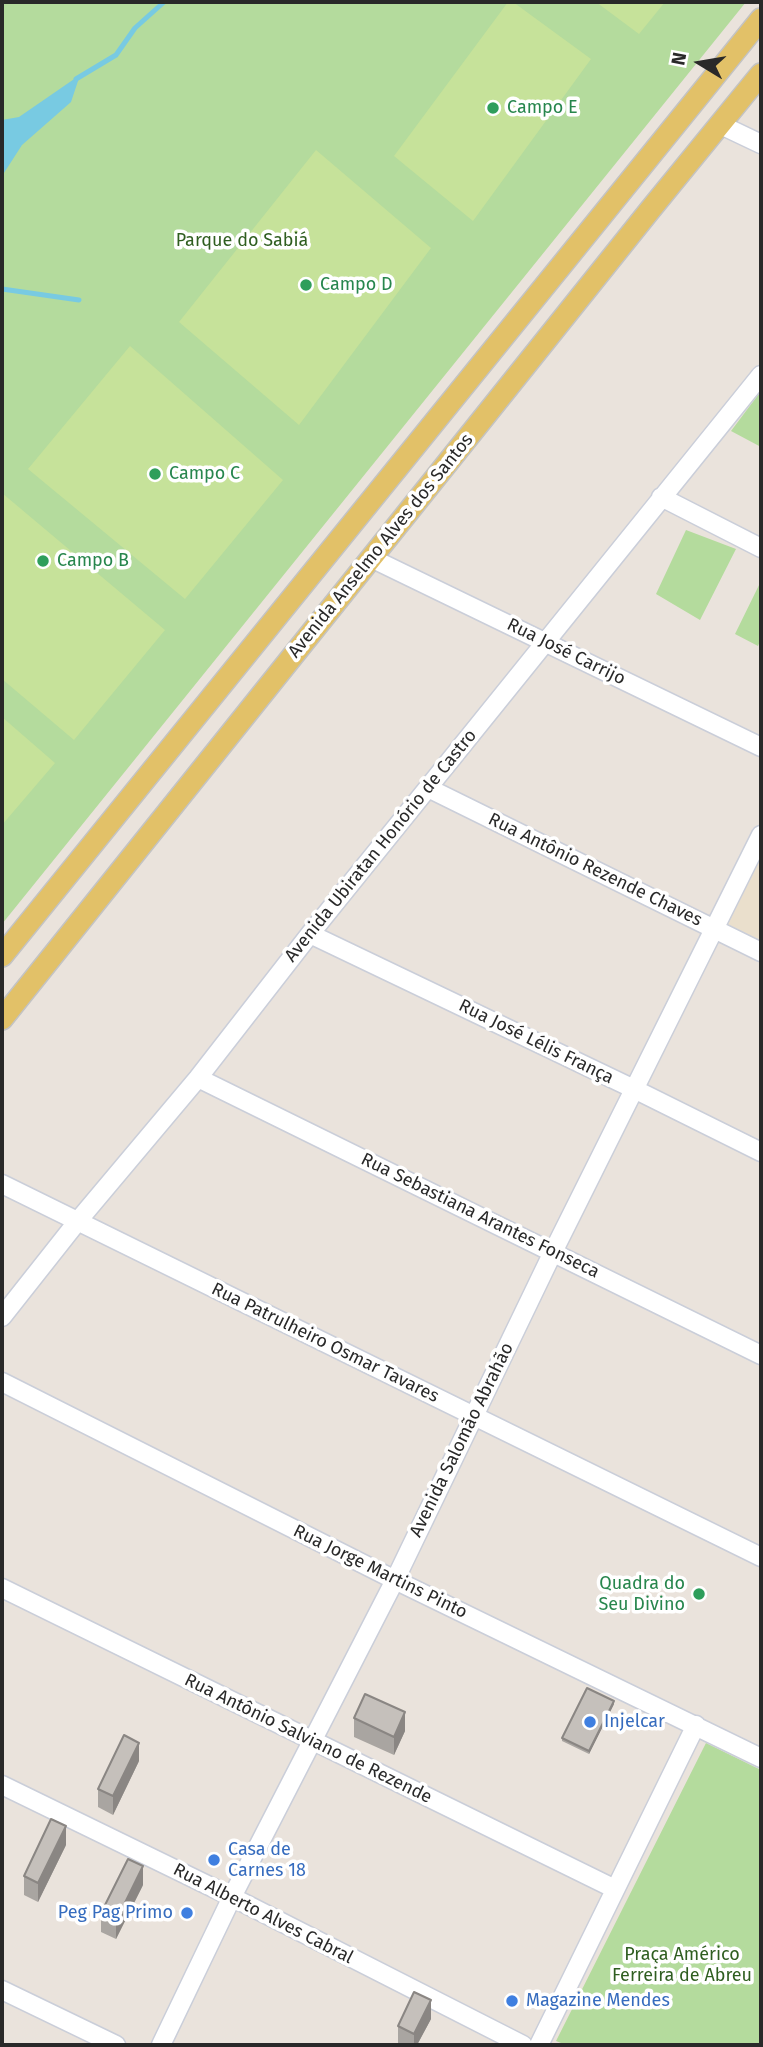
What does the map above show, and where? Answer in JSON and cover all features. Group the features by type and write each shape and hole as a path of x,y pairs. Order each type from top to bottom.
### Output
{"main road":[{"name":"Avenida Anselmo Alves dos Santos","path":"2,956 761,19"},
{"name":"Avenida Anselmo Alves dos Santos","path":"2,1018 761,74"},
{"path":"535,298 539,312 545,320 557,326"},
{"path":"498,342 525,366"}],"street":[{"path":"721,125 761,144"},
{"name":"Avenida Ubiratan Honório de Castro","path":"2,1317 198,1078 310,934 761,375"},
{"path":"661,497 761,548"},
{"name":"Rua José Carrijo","path":"371,558 761,747"},
{"name":"Rua Antônio Rezende Chaves","path":"428,788 761,952"},
{"name":"Avenida Salomão Abrahão","path":"161,2045 232,1897 395,1580 553,1252 761,835"},
{"name":"Rua José Lélis França","path":"310,934 761,1152"},
{"name":"Rua Sebastiana Arantes Fonseca","path":"198,1078 761,1355"},
{"name":"Rua Patrulheiro Osmar Tavares","path":"2,1184 761,1557"},
{"name":"Rua Jorge Martins Pinto","path":"2,1382 395,1580 761,1758"},
{"name":"Rua Antônio Salviano de Rezende","path":"2,1588 615,1889"},
{"path":"538,2045 696,1725"},
{"name":"Rua Alberto Alves Cabral","path":"2,1785 232,1897 523,2045"},
{"path":"2,1990 116,2045"}],"shaded area":[{"path":"761,832 761,951 714,927"}],"green space":[{"name":"Parque do Sabiá","path":"2,2 746,2 2,924"},
{"name":"Campo E","path":"508,2 513,2 591,59 473,221 394,156"},
{"path":"596,2 665,2 639,34"},
{"name":"Campo D","path":"316,150 431,248 299,425 179,322"},
{"name":"Campo C","path":"130,346 283,480 185,599 28,469"},
{"path":"761,391 761,447 731,431"},
{"name":"Campo B","path":"2,493 165,630 74,740 2,679"},
{"path":"686,530 736,549 700,620 656,594"},
{"path":"761,581 761,639 758,646 735,634"},
{"path":"2,717 55,763 2,825"},
{"name":"Praça Américo Ferreira de Abreu","path":"706,1743 761,1770 761,2045 566,2045 556,2041"}],"water":[{"path":"80,75 71,102 22,145 2,176 2,120 19,117"}],"building":[{"path":"587,1688 614,1701 589,1751 562,1738"},
{"path":"365,1694 405,1712 394,1737 354,1718"},
{"path":"124,1735 139,1743 113,1796 98,1789"},
{"path":"51,1819 66,1826 38,1883 24,1876"},
{"path":"128,1859 143,1866 116,1921 101,1913"},
{"path":"414,1992 431,2000 414,2034 398,2026"}],"waterway":[{"path":"76,79 116,55 135,28 164,2"},
{"path":"2,289 79,300"}],"place":[{"name":"Campo E","path":"493,108"},
{"name":"Campo D","path":"306,285"},
{"name":"Campo C","path":"155,474"},
{"name":"Campo B","path":"43,561"},
{"name":"Quadra do Seu Divino","path":"699,1594"},
{"name":"Injelcar","path":"590,1722"},
{"name":"Casa de Carnes 18","path":"214,1860"},
{"name":"Peg Pag Primo","path":"187,1913"},
{"name":"Magazine Mendes","path":"512,2001"}]}
